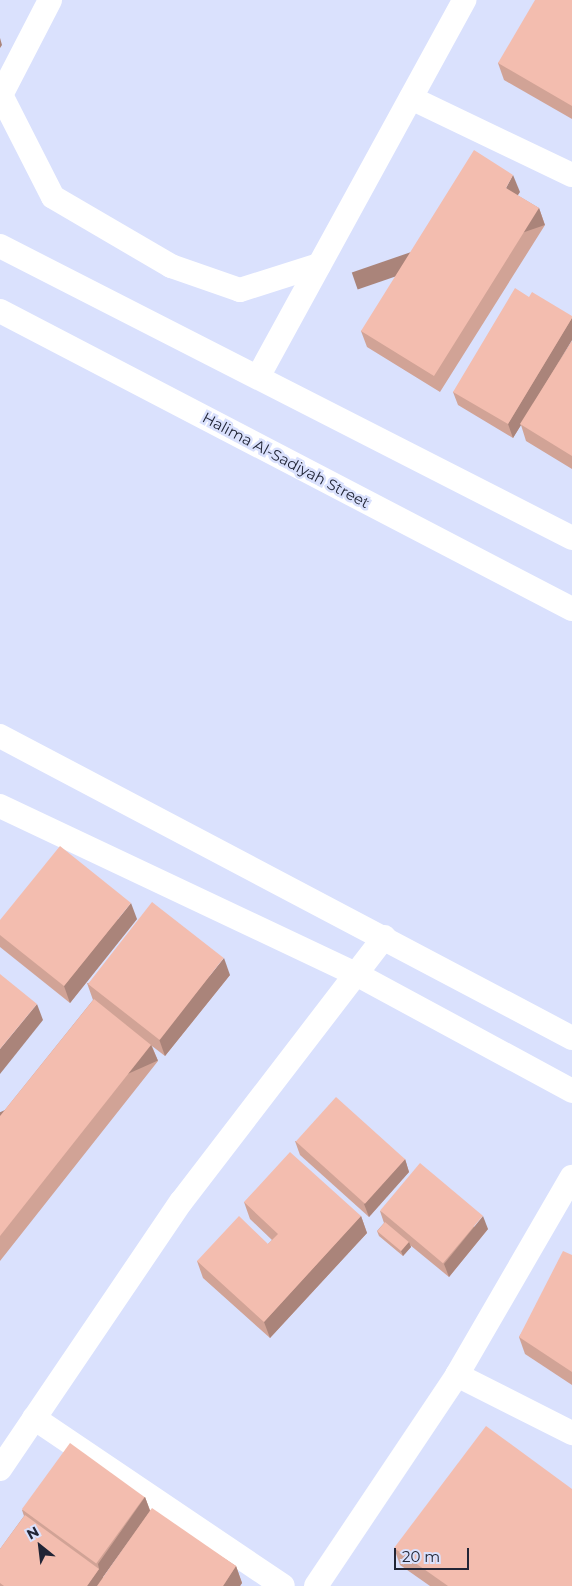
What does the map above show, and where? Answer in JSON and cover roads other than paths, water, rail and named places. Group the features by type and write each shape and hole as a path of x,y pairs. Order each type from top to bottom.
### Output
{"street":[{"path":"50,0 0,96 53,197 171,266 240,290 319,265"},
{"path":"258,378 464,0"},
{"path":"411,98 572,175"},
{"path":"0,246 572,538"},
{"name":"Halima Al-Sadiyah Street","path":"0,311 572,610"},
{"path":"0,736 384,937 572,1038"},
{"path":"0,806 68,852 356,974 572,1091"},
{"path":"0,1469 181,1202 384,937"},
{"path":"316,1586 457,1375 572,1177"},
{"path":"457,1375 572,1433"},
{"path":"34,1418 283,1586"}]}
